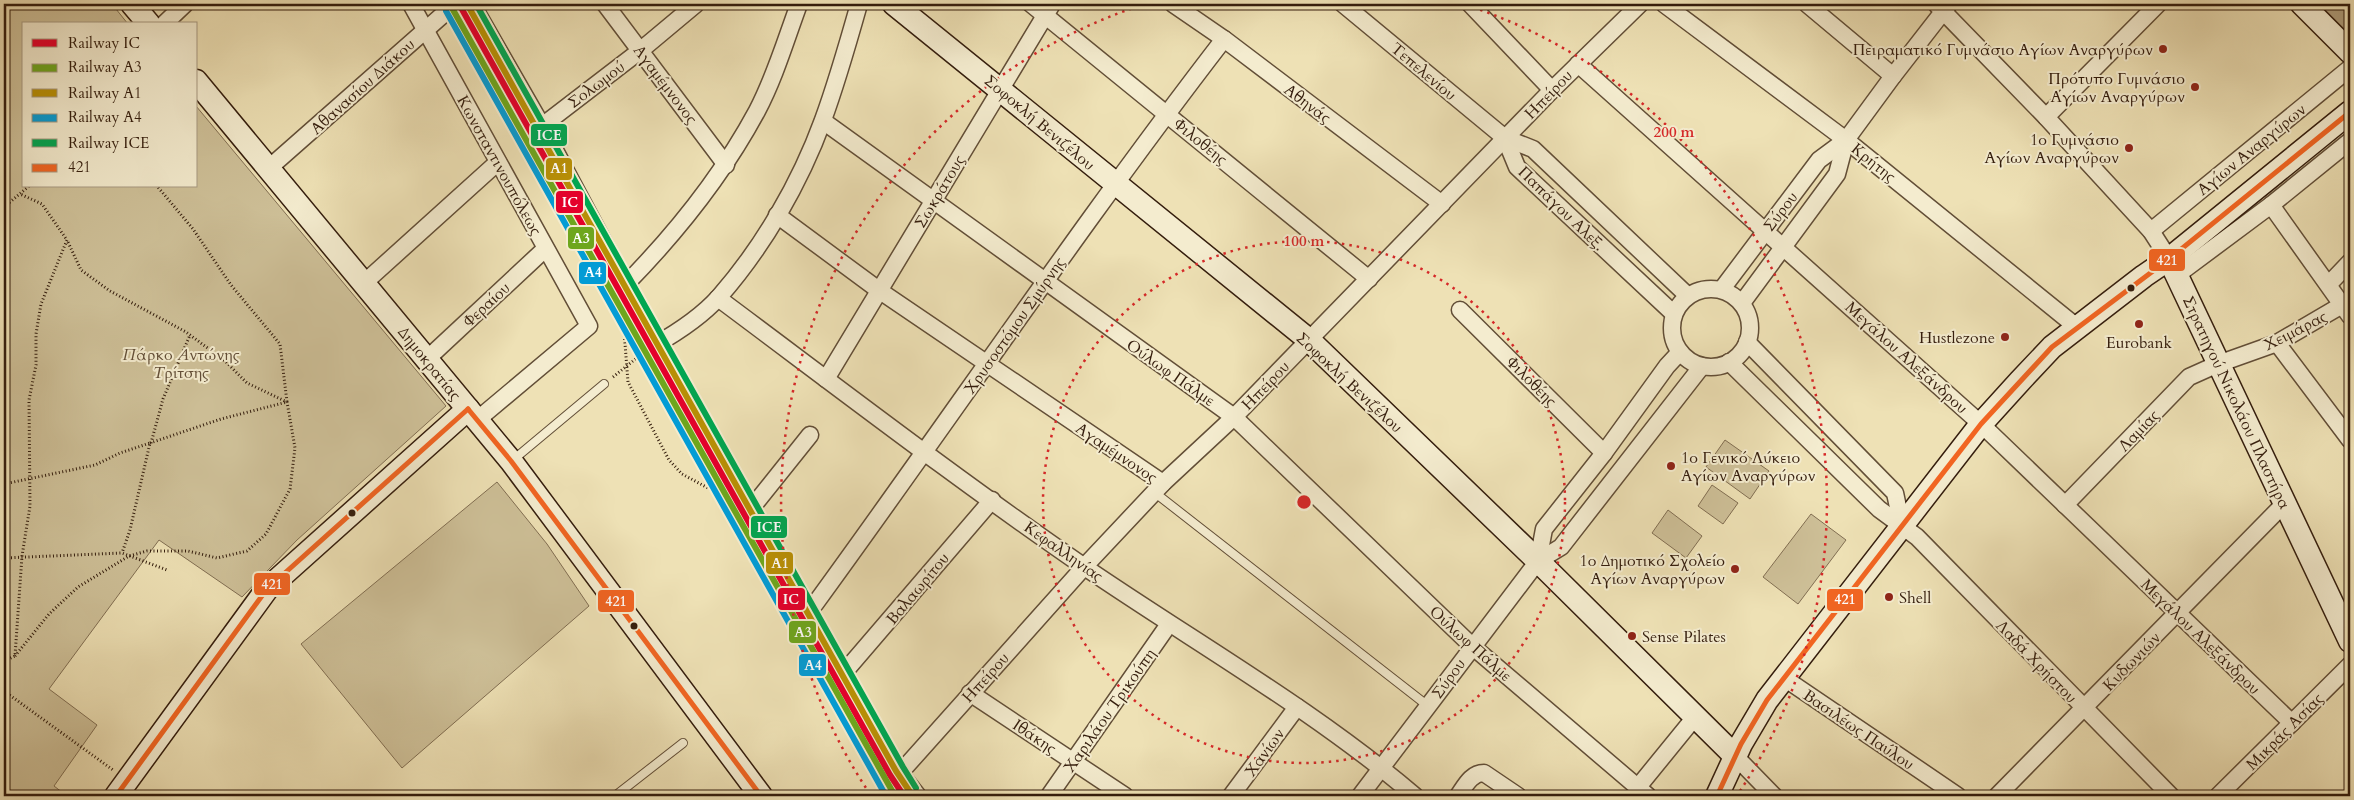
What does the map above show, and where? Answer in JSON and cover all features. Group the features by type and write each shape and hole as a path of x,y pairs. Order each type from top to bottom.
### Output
{"street":[{"path":"132,4 147,22"},
{"path":"166,22 186,4"},
{"name":"Κωνσταντινουπόλεως","path":"411,4 589,326 472,414"},
{"name":"Αθανασίου Διάκου","path":"269,168 455,4"},
{"path":"472,4 542,126 626,284 655,345 750,510 841,676 900,773 918,796"},
{"name":"Αγαμέμνονος","path":"605,4 726,165"},
{"name":"Σολωμού","path":"542,126 641,50 696,4"},
{"path":"626,284 659,250 699,202 726,165 758,110 784,47 799,4"},
{"path":"655,345 680,331 718,298 750,257 777,215 823,122 859,4"},
{"name":"Σοφοκλή Βενιζέλου","path":"894,4 1309,340 1538,561 1774,796"},
{"name":"Φιλοθέης","path":"1031,4 1048,10 1168,113 1369,279"},
{"name":"Αθηνάς","path":"1173,4 1224,40 1442,204"},
{"name":"Τεπελενίου","path":"1343,4 1505,138"},
{"path":"1470,4 1552,90"},
{"name":"Ηπείρου","path":"900,773 970,693 1162,483 1234,416 1552,90 1640,4"},
{"name":"Κρήτης","path":"1664,4 1846,140 2078,328"},
{"path":"1807,4 1893,76"},
{"path":"2046,117 2158,4"},
{"path":"2302,4 2350,52"},
{"name":"Σύρου","path":"1722,290 1819,160 1846,140 1942,6"},
{"name":"Στρατηγού Νικολάου Πλαστήρα","path":"1942,6 2151,231 2173,267 2350,641"},
{"name":"Σωκράτους","path":"826,379 1048,10"},
{"name":"Χρυσοστόμου Σμύρνης","path":"804,609 815,604 988,365 1044,281 1114,184 1224,40"},
{"name":"Μεγάλου Αλεξάνδρου","path":"1578,64 1981,424 2292,723"},
{"name":"Αγίων Αναργύρων","path":"2151,231 2350,68"},
{"name":"Δημοκρατίας","path":"198,83 511,461 761,796"},
{"name":"Αγίων Αναργύρων","path":"2173,267 2196,237 2350,112"},
{"name":"Ούλωφ Πάλμε","path":"823,122 932,202 1234,416 1472,646 1642,792"},
{"name":"Παπάγου Αλεξ.","path":"1505,138 1533,149 1687,295"},
{"name":"Παπάγου Αλεξ.","path":"1505,138 1517,167 1674,314"},
{"name":"Σύρου","path":"1742,303 1837,174 1846,140"},
{"name":"Αγίων Αναργύρων","path":"1717,796 1735,756 1767,700 1981,424 2038,361 2144,276 2173,267 2271,205 2350,141"},
{"path":"364,283 498,162"},
{"path":"2271,205 2329,284 2346,311"},
{"name":"Αγαμέμνονος","path":"777,215 880,291 1162,483"},
{"name":"Φεραίου","path":"427,359 545,249"},
{"path":"2329,284 2350,262"},
{"path":"1704,289 1722,290 1742,303 1748,316 1750,328 1748,342 1739,356 1730,362 1714,367 1702,366 1690,361 1680,352 1674,342 1672,330 1674,314 1687,295 1704,289"},
{"name":"Κεφαλληνίας","path":"718,298 1084,567 1297,707 1381,768 1415,796"},
{"name":"Φιλοθέης","path":"1460,310 1604,453"},
{"name":"Χειμάρας","path":"2218,364 2277,342 2346,311"},
{"path":"1748,342 1896,493 1902,526"},
{"path":"2277,342 2350,440"},
{"name":"Σύρου","path":"1538,561 1544,529 1604,453 1667,366 1680,352"},
{"path":"1730,362 1879,509 1902,526"},
{"name":"Λαμίας","path":"2065,505 2189,377 2218,364"},
{"name":"Σύρου","path":"1360,796 1538,561 1561,547 1702,366"},
{"path":"122,788 267,589 472,414"},
{"path":"750,510 810,435"},
{"name":"Βαλαωρίτου","path":"841,676 992,500"},
{"name":"Κυδωνιών","path":"1997,796 2285,503"},
{"name":"Λαδά Χρήστου","path":"1902,526 1917,537 2083,709 2171,796"},
{"name":"Χαριλάου Τρικούπη","path":"1049,796 1169,624"},
{"name":"Μικράς Ασίας","path":"2218,796 2350,665"},
{"name":"Βασιλέως Παύλου","path":"1784,678 1958,796"},
{"name":"Ιθάκης","path":"970,693 1125,796"},
{"name":"Χανίων","path":"1231,796 1297,707"},
{"path":"1642,792 1695,718"},
{"path":"1458,796 1477,773 1484,773 1518,796"}],"lane":[{"path":"511,461 604,384"},
{"name":"Αγαμέμνονος","path":"1162,483 1154,492 1428,706"},
{"path":"615,796 683,743"}],"path":[{"path":"4,207 27,188"},
{"path":"4,661 15,656 49,614 78,587 129,556 147,551 188,551 217,558 247,551 266,534 290,489 295,448 280,344 231,285 193,229 159,188"},
{"path":"20,194 42,204 67,240 81,270 110,291 190,335 225,361 247,383 287,402"},
{"path":"15,656 22,556 30,506 29,400 36,365 36,334 41,304 67,240"},
{"path":"122,553 130,530 150,443 163,399 190,335"},
{"path":"604,384 655,345"},
{"path":"4,484 96,465 120,453 222,419 287,402"},
{"path":"4,558 122,553 167,570"},
{"path":"4,691 122,788"}],"green space":[{"name":"Πάρκο Αντώνης Τρίτσης","path":"4,4 112,4 126,22 22,22 22,188 198,188 198,108 446,406 297,540 242,597 159,540 49,689 97,725 54,786 67,796 4,796"},
{"path":"1725,440 1769,471 1750,499 1706,467"},
{"path":"497,482 547,544 589,606 402,768 301,644"},
{"path":"1712,485 1738,503 1723,524 1698,506"},
{"path":"1668,510 1702,536 1686,558 1652,533"},
{"path":"1811,514 1846,540 1798,604 1763,577"}],"shaded area":[{"path":"2318,4 2350,4 2350,35"}],"rail line":[{"name":"IC","path":"459,4 890,775 904,796"},
{"name":"A1","path":"467,4 896,771 910,792"},
{"name":"ICE","path":"476,4 916,788"},
{"name":"A3","path":"452,8 895,796"},
{"name":"A4","path":"446,11 886,796"}],"transit line":[{"name":"421","path":"1717,796 1741,744 1767,700 1981,424 2052,347 2169,259 2350,112"},
{"name":"421","path":"468,409 511,461 761,796"},
{"name":"421","path":"116,796 267,589 468,409"}],"place":[{"name":"Πειραματικό Γυμνάσιο Αγίων Αναργύρων","path":"2163,49"},
{"name":"Πρότυπο Γυμνάσιο Αγίων Αναργύρων","path":"2195,87"},
{"name":"1ο Γυμνάσιο Αγίων Αναργύρων","path":"2129,148"},
{"name":"Eurobank","path":"2139,324"},
{"name":"Hustlezone","path":"2005,337"},
{"name":"1ο Γενικό Λύκειο Αγίων Αναργύρων","path":"1671,466"},
{"name":"1ο Δημοτικό Σχολείο Αγίων Αναργύρων","path":"1735,569"},
{"name":"Shell","path":"1889,597"},
{"name":"Sense Pilates","path":"1632,636"}]}
